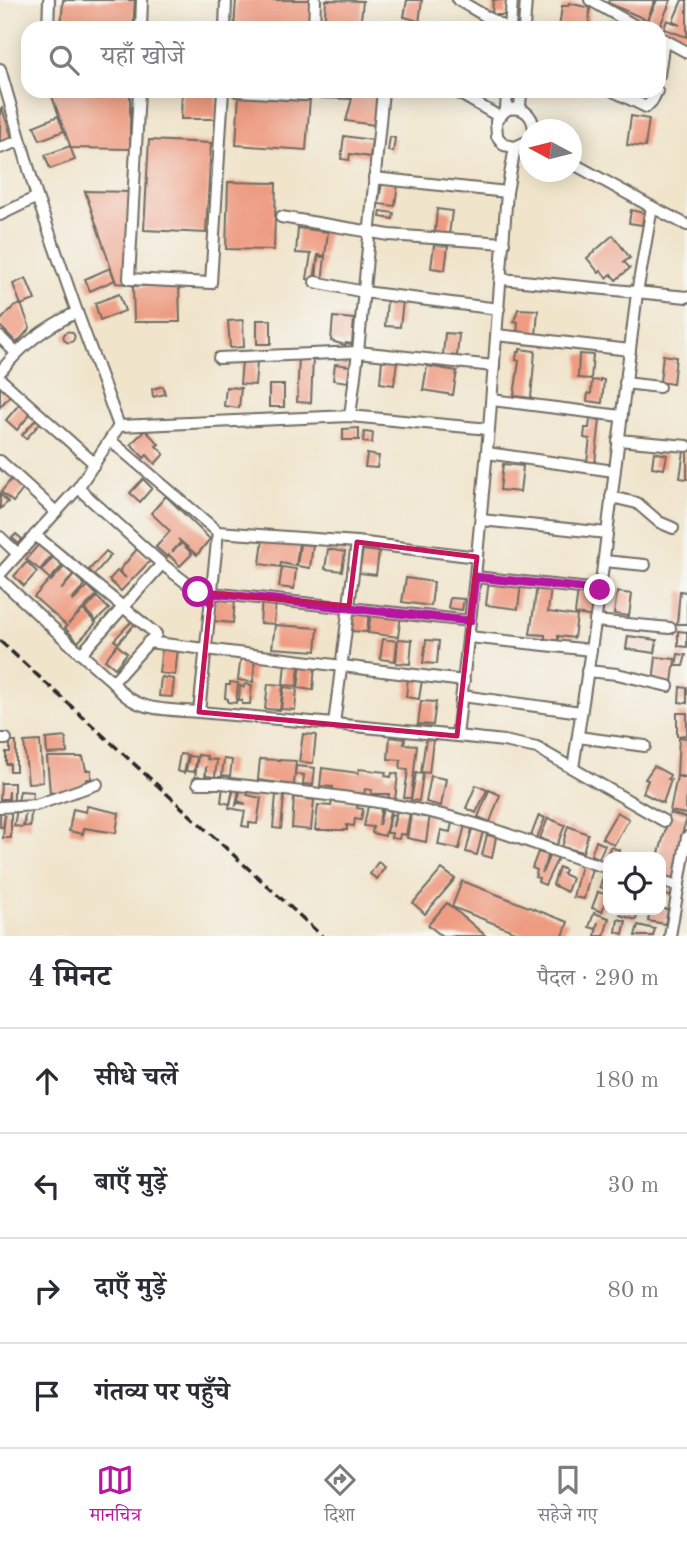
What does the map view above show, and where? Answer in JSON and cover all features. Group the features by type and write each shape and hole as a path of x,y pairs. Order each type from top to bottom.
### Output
{"street":[{"path":"48,21 49,0"},
{"path":"141,21 142,0"},
{"path":"225,21 226,0"},
{"path":"314,21 315,0"},
{"path":"458,0 496,21"},
{"path":"509,21 512,0"},
{"path":"524,21 526,0"},
{"path":"590,0 627,21"},
{"path":"666,42 687,52"},
{"path":"1,76 37,197 119,426"},
{"path":"139,98 129,279 211,283 223,98"},
{"path":"350,416 365,292 382,98"},
{"path":"470,98 502,113 520,108 529,114 531,119"},
{"path":"505,98 495,126 497,136 504,145 519,145"},
{"path":"520,108 521,98"},
{"path":"627,98 646,107 654,98"},
{"path":"0,148 20,141"},
{"path":"457,736 481,520 507,192 515,147"},
{"path":"582,168 687,225"},
{"path":"374,178 507,192"},
{"path":"0,215 37,197"},
{"path":"573,768 604,561 637,293 652,207"},
{"path":"281,217 370,233 504,243"},
{"path":"502,279 687,297"},
{"path":"315,282 365,292 499,309"},
{"path":"0,372 44,329 76,312"},
{"path":"497,335 630,350"},
{"path":"0,337 16,354"},
{"path":"219,358 358,352 494,366"},
{"path":"0,379 95,464"},
{"path":"625,383 659,387"},
{"path":"492,400 621,415"},
{"path":"119,426 350,416 489,429"},
{"path":"119,426 78,488 0,577 130,701 141,705 199,712 504,741 537,748 664,821"},
{"path":"110,440 218,532 357,542 477,557"},
{"path":"618,440 687,446"},
{"path":"487,453 614,471"},
{"path":"0,461 56,512"},
{"path":"78,488 162,564 211,598 349,606 470,621"},
{"path":"611,497 637,503 659,522 673,528"},
{"path":"481,520 607,533"},
{"path":"199,712 218,532"},
{"path":"35,535 156,634 113,682"},
{"path":"0,537 18,554"},
{"path":"334,724 357,542"},
{"path":"604,561 646,565"},
{"path":"81,654 162,564"},
{"path":"475,577 600,590"},
{"path":"595,621 670,628"},
{"path":"469,637 590,650"},
{"path":"148,642 464,681"},
{"path":"587,671 617,674 668,686"},
{"path":"462,695 581,712"},
{"path":"578,737 645,746"},
{"path":"198,783 221,783 367,800 434,813 480,825 558,853 603,866"},
{"path":"0,807 36,805 97,784"},
{"path":"670,936 687,837"},
{"path":"666,882 679,886"}],"highlighted area":[{"path":"357,542 477,557 457,736 199,712 211,593 349,606"}],"building":[{"path":"63,0 135,0 134,21 62,21"},
{"path":"236,0 312,0 310,21 234,21"},
{"path":"326,0 363,1 361,21 324,21"},
{"path":"407,0 422,0 419,21 404,17"},
{"path":"493,0 507,0 506,15 492,15"},
{"path":"609,0 655,0 647,20 608,3"},
{"path":"657,0 671,0 662,21 647,21"},
{"path":"682,0 687,0 687,37 666,30 667,20 680,25 673,21"},
{"path":"569,3 590,8 589,21 560,21 562,6 568,6"},
{"path":"53,98 130,98 130,149 71,148"},
{"path":"182,98 217,98 216,119 181,119"},
{"path":"239,98 310,98 306,150 236,145"},
{"path":"352,98 378,98 375,125 346,121"},
{"path":"2,108 13,141 0,145 0,109"},
{"path":"58,116 64,131 40,140 34,126"},
{"path":"631,116 649,119 645,147 627,145"},
{"path":"344,136 372,140 370,157 350,154 349,160 341,159"},
{"path":"390,137 395,138 393,152 388,151"},
{"path":"149,140 211,143 206,233 144,230"},
{"path":"70,146 75,160 50,169 45,155"},
{"path":"228,182 276,183 274,250 226,249"},
{"path":"398,182 395,206 378,204 382,183"},
{"path":"85,191 129,192 125,284 116,283"},
{"path":"437,209 452,211 449,235 435,233"},
{"path":"631,210 644,213 642,225 629,223"},
{"path":"381,211 394,213 393,219 380,217"},
{"path":"298,228 328,232 325,256 318,255 314,280 307,279 311,254 296,253"},
{"path":"613,235 630,258 624,262 630,268 616,280 611,274 607,278 601,271 599,273 587,258"},
{"path":"434,245 448,246 445,270 431,268"},
{"path":"318,257 325,257 322,282 316,281"},
{"path":"110,268 115,280 90,291 85,279"},
{"path":"26,278 35,300 21,305 13,284"},
{"path":"179,285 180,322 134,322 133,286"},
{"path":"119,294 125,311 100,320 95,303"},
{"path":"387,300 403,301 400,327 385,326"},
{"path":"21,304 30,328 17,343 0,326 0,321 13,307"},
{"path":"518,309 538,310 536,336 517,334 518,322 514,321"},
{"path":"333,317 354,319 352,344 331,341"},
{"path":"243,320 244,347 230,348 228,321"},
{"path":"257,320 271,320 271,344 257,344"},
{"path":"69,331 75,337 69,343 63,337"},
{"path":"445,333 459,334 457,356 443,355"},
{"path":"520,349 535,351 531,398 514,396 519,361 516,360 517,352 520,352"},
{"path":"579,354 593,355 591,379 578,378"},
{"path":"663,355 676,357 673,384 660,382"},
{"path":"299,357 313,358 311,403 297,402"},
{"path":"382,360 397,361 394,385 380,383"},
{"path":"242,361 257,362 255,385 240,384"},
{"path":"335,364 350,366 348,382 333,380"},
{"path":"427,366 457,371 453,395 423,390"},
{"path":"592,380 604,380 602,403 587,401 588,393 591,394"},
{"path":"0,382 12,393 0,407"},
{"path":"269,385 284,385 284,407 269,407"},
{"path":"163,386 165,394 153,397 152,389"},
{"path":"226,387 241,388 239,408 224,406"},
{"path":"21,402 32,412 17,430 6,420"},
{"path":"38,417 42,421 26,439 22,435"},
{"path":"590,419 600,420 595,463 587,462 590,439 584,438"},
{"path":"359,428 359,440 343,440 343,429"},
{"path":"145,430 159,444 156,446 164,454 155,464 147,455 144,458 131,444"},
{"path":"364,432 373,433 372,443 363,442"},
{"path":"684,451 687,452 687,479 680,478"},
{"path":"654,452 667,455 664,469 652,467"},
{"path":"367,454 379,456 377,468 365,467"},
{"path":"503,464 523,466 520,492 500,490"},
{"path":"13,477 25,487 13,502 1,492"},
{"path":"143,479 152,488 140,502 130,493"},
{"path":"0,494 8,502 0,509"},
{"path":"166,496 210,539 197,555 178,539 181,542 172,552 182,543 192,554 180,566 156,547 170,531 151,513"},
{"path":"16,534 22,539 19,544 12,538"},
{"path":"263,539 299,543 296,566 281,563 280,567 260,564"},
{"path":"40,543 53,554 40,570 26,559"},
{"path":"300,544 313,545 310,568 297,566"},
{"path":"137,549 150,561 121,591 109,580 117,571 126,578 119,571"},
{"path":"328,549 345,552 342,571 325,569"},
{"path":"363,550 379,552 376,575 359,573"},
{"path":"106,551 111,555 94,575 89,570"},
{"path":"54,556 63,565 50,579 41,571"},
{"path":"27,562 37,572 24,586 14,576"},
{"path":"64,567 73,574 61,590 74,575 85,585 73,601 88,586 97,595 68,624 83,610 96,623 78,642 65,628 67,626 34,597 50,579 51,581"},
{"path":"282,567 296,569 294,589 279,587"},
{"path":"406,578 434,582 431,606 402,602"},
{"path":"489,580 521,583 518,609 486,605"},
{"path":"537,586 551,588 548,612 577,616 574,638 558,636 558,641 545,639 545,635 530,634"},
{"path":"578,590 598,592 595,617 575,614"},
{"path":"680,591 687,592 687,624 677,624"},
{"path":"617,592 632,594 629,616 614,614"},
{"path":"97,597 109,609 96,621 85,610"},
{"path":"215,598 235,600 233,623 213,621"},
{"path":"262,598 276,600 274,624 260,623"},
{"path":"450,598 464,599 462,610 448,608"},
{"path":"352,610 369,612 367,632 350,631"},
{"path":"371,612 401,615 398,637 368,633"},
{"path":"132,621 135,624 118,643 114,640"},
{"path":"275,625 318,628 316,651 272,648"},
{"path":"678,631 687,632 687,647 678,646"},
{"path":"628,636 657,640 655,653 626,649"},
{"path":"383,639 397,641 395,661 380,659"},
{"path":"398,639 412,640 410,664 396,663"},
{"path":"426,640 439,641 437,664 423,663"},
{"path":"117,645 127,653 115,668 105,660"},
{"path":"162,648 178,649 175,675 159,673"},
{"path":"678,654 686,655 683,666 676,666"},
{"path":"241,656 255,657 253,682 238,680"},
{"path":"656,657 675,659 672,683 653,681"},
{"path":"285,663 299,665 297,686 283,685"},
{"path":"301,663 315,665 313,690 298,688"},
{"path":"161,677 174,679 172,697 159,696"},
{"path":"408,678 422,680 419,699 406,697"},
{"path":"230,682 238,683 236,703 228,702 225,698 226,685 230,685"},
{"path":"245,684 252,685 250,704 242,704 242,700 239,700 240,686 244,687"},
{"path":"268,684 283,685 280,710 265,709"},
{"path":"284,687 297,689 295,710 281,709"},
{"path":"680,687 687,688 687,703 679,702"},
{"path":"421,701 436,702 433,725 418,724"},
{"path":"677,713 687,713 687,735 677,736"},
{"path":"303,734 316,735 313,763 299,762"},
{"path":"66,737 67,753 47,754 46,739"},
{"path":"390,737 405,739 404,744 417,745 411,798 404,798 408,770 400,769 401,760 388,759"},
{"path":"679,737 687,738 687,777 677,776"},
{"path":"426,739 433,740 429,773 421,772"},
{"path":"40,741 43,782 28,783 24,742"},
{"path":"10,742 16,742 16,771 10,771 10,764 6,764 6,752 10,752"},
{"path":"180,754 188,755 184,773 177,771"},
{"path":"198,755 217,760 215,777 206,776 206,766 205,779 195,778"},
{"path":"189,756 197,757 194,772 186,771"},
{"path":"47,757 83,757 86,770 91,770 91,779 86,779 85,785 69,791 50,793"},
{"path":"224,759 232,760 230,776 222,775"},
{"path":"260,759 296,761 294,785 258,780"},
{"path":"296,766 315,768 313,785 303,784 304,775 295,774"},
{"path":"654,766 670,775 668,779 671,780 663,803 643,793 648,780 645,779"},
{"path":"322,768 358,773 359,769 386,772 385,776 391,777 392,773 398,774 395,800 388,799 389,794 371,794 372,790 365,789 364,794 332,793 333,787 320,786"},
{"path":"416,773 423,774 419,801 411,800"},
{"path":"431,776 446,779 441,806 426,802"},
{"path":"677,776 687,778 686,814 670,811"},
{"path":"1,783 14,783 14,802 9,802 9,791 8,799 0,799"},
{"path":"476,785 487,790 476,813 466,808"},
{"path":"223,787 233,789 230,804 221,802"},
{"path":"241,787 249,789 247,795 261,798 257,824 249,823 249,827 242,826 245,811 229,808 234,788 239,789 236,805 246,804 238,801"},
{"path":"489,790 500,795 490,822 478,817"},
{"path":"20,791 33,792 32,802 18,801"},
{"path":"276,795 284,796 281,829 273,828"},
{"path":"294,797 314,800 311,830 292,828"},
{"path":"332,801 358,803 357,808 363,809 361,820 355,819 354,826 347,825 347,830 315,830 318,805 331,806"},
{"path":"87,806 119,813 116,833 84,828 83,834 69,831 73,809 86,812"},
{"path":"368,806 381,808 379,825 383,809 390,811 385,836 372,833 373,827 364,826"},
{"path":"0,809 11,811 11,838 3,838 5,815 3,827 0,827"},
{"path":"17,809 31,811 30,827 24,826 25,814 23,827 14,826"},
{"path":"397,811 410,813 406,835 400,834 399,839 391,838 392,833 387,833 391,814 395,815 393,827"},
{"path":"617,812 629,819 614,845 602,838"},
{"path":"424,813 430,814 426,842 407,838 411,814 424,817"},
{"path":"670,813 687,818 681,837 684,838 675,880 666,877 666,852 659,852"},
{"path":"539,815 545,818 537,838 531,836"},
{"path":"548,818 565,825 557,845 540,838"},
{"path":"452,823 465,825 459,849 438,845 441,830 450,832"},
{"path":"568,826 588,834 583,852 562,847"},
{"path":"472,829 483,831 477,855 466,852"},
{"path":"487,835 496,837 492,858 482,855"},
{"path":"596,841 605,845 599,858 591,855"},
{"path":"610,847 620,850 619,852 608,852"},
{"path":"538,852 548,855 542,873 550,854 558,858 545,885 538,882 539,878 535,877 537,870 532,868"},
{"path":"378,862 385,867 377,879 370,874"},
{"path":"581,865 592,868 584,899 573,897"},
{"path":"559,867 565,870 563,874 572,878 567,892 553,885"},
{"path":"442,869 455,879 425,914 413,903"},
{"path":"462,881 568,922 563,936 526,936 452,907"},
{"path":"666,885 676,887 674,897 666,895"},
{"path":"598,892 603,894 602,912 592,908"},
{"path":"447,903 486,936 442,936 428,925"},
{"path":"668,910 665,924 648,921 649,915 666,915"},
{"path":"594,913 609,918 604,936 595,936 598,922 596,929 589,927"},
{"path":"620,915 637,915 636,920"},
{"path":"618,919 626,921 623,934 616,932"},
{"path":"638,925 655,929 653,936 635,936"}],"railway":[{"path":"0,641 322,936"}],"route":[{"path":"198,592 211,602 211,593 470,621 475,577 600,590"}]}
